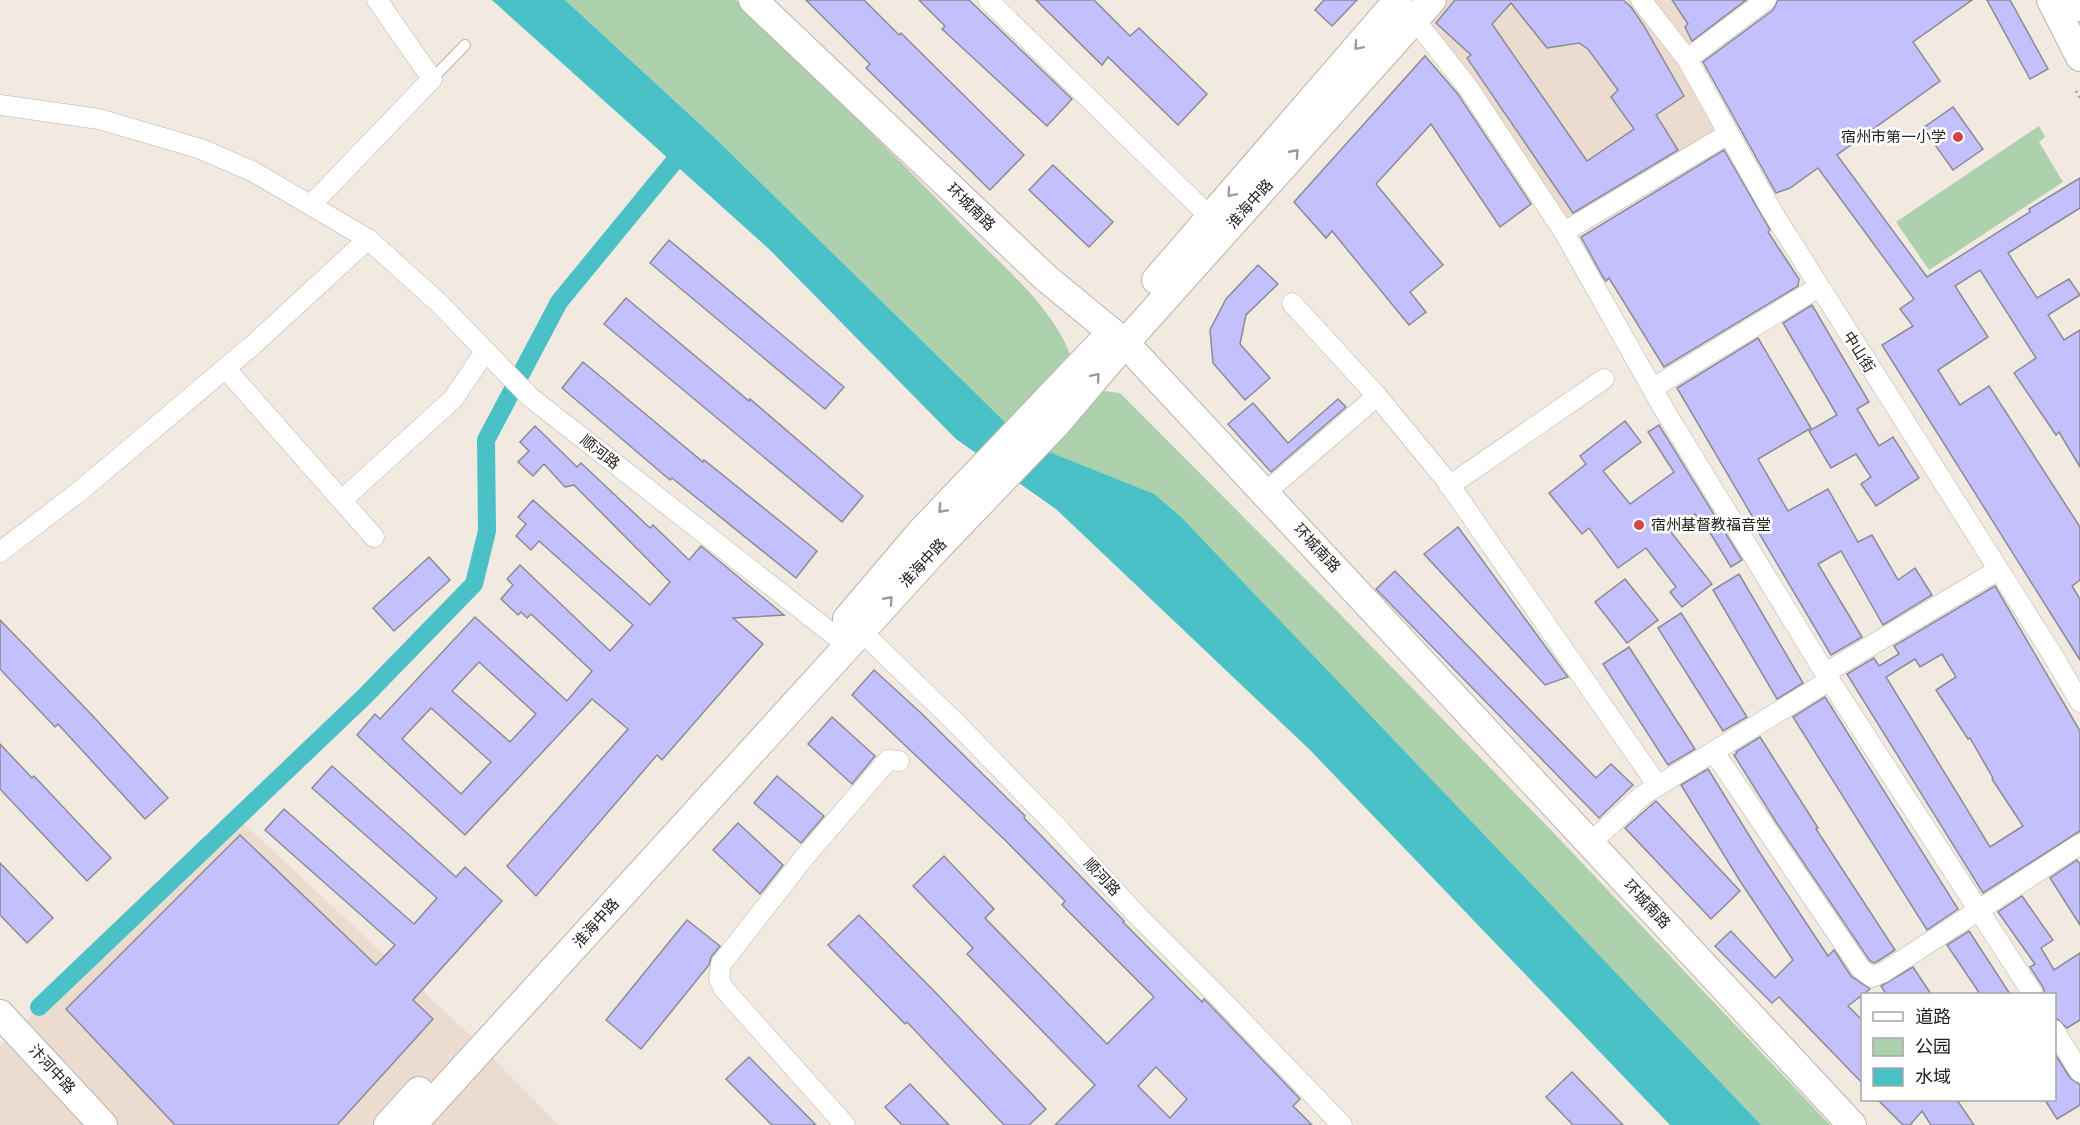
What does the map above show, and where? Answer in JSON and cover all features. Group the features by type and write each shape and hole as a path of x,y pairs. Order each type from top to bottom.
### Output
{"main road":[{"name":"环城南路","path":"753,0 1046,278 1119,337 1852,1125"},
{"path":"2051,0 2080,57"},
{"path":"2076,0 2080,8"},
{"name":"淮海中路","path":"1119,337 1210,217 1407,4"},
{"name":"淮海中路","path":"388,1125 848,637 936,548 991,475 1052,412 1119,337 1407,4"},
{"name":"淮海中路","path":"412,1125 848,637"},
{"name":"汴河中路","path":"0,1014 104,1125"},
{"name":"汴河中路","path":"0,1039 80,1125"}],"street":[{"path":"311,205 432,79 377,0"},
{"path":"988,0 1210,217"},
{"name":"中山街","path":"1641,0 1687,59 1773,213 2080,702"},
{"path":"1687,59 1766,0"},
{"path":"1407,4 1467,86 1564,232 1653,388 1828,677 2032,993"},
{"name":"顺河路","path":"0,105 99,119 201,149 254,172 368,240 440,304 530,397 848,637 956,723 1058,828 1135,913 1217,994 1342,1125"},
{"path":"1564,232 1728,134"},
{"path":"0,552 80,491 225,368 368,240"},
{"path":"1653,388 1819,287"},
{"path":"1292,303 1377,396 1449,486 1658,786"},
{"path":"342,500 453,399 488,355"},
{"path":"225,368 374,537"},
{"path":"1449,486 1604,379"},
{"path":"1265,493 1377,396"},
{"path":"1590,843 1643,795 1998,570"},
{"path":"1714,752 1861,969 1872,977 1884,972 2080,844"},
{"path":"845,1125 724,989 719,979 721,964 803,860 888,760 899,761"},
{"path":"2056,1032 2080,1072"}],"lane":[{"path":"432,79 465,45"}],"path":[{"path":"2076,91 2080,98"}],"shaded area":[{"path":"1432,0 1766,0 1687,59 1728,134 1564,232 1415,20"},
{"path":"238,818 470,1035 559,1125 0,1125 0,1046"}],"green space":[{"path":"565,0 736,0 1026,288 1052,320 1070,354 1006,423 715,138"},
{"path":"2039,126 2045,137 2039,142 2063,182 1929,270 1896,222"},
{"path":"1104,391 1120,393 1332,606 1548,827 1830,1125 1747,1125 1045,456 1083,406"}],"water":[{"path":"492,0 565,0 715,138 1006,423 1034,446 1154,494 1181,517 1761,1125 1670,1125 1310,750 1056,509 956,439 769,249"}],"building":[{"path":"806,0 864,0 899,35 901,33 1024,155 990,190 866,68 870,64"},
{"path":"919,0 969,0 1072,99 1047,126 942,29 945,26"},
{"path":"1036,0 1094,0 1130,36 1139,28 1207,94 1178,125 1108,57 1102,65"},
{"path":"1324,0 1357,0 1332,26 1315,10"},
{"path":"1455,0 1623,0 1631,7 1644,26 1684,96 1656,115 1678,150 1573,213 1467,58 1471,55 1436,23","holes":["1511,3 1547,48 1579,43 1588,49 1618,90 1611,97 1634,129 1587,161 1492,24"]},
{"path":"1672,0 1746,0 1692,41 1685,27 1688,24"},
{"path":"1778,0 1972,0 1913,42 1940,81 1837,155 1927,277 2080,178 2080,208 2008,253 2037,298 2069,279 2080,295 2048,315 2064,340 2080,330 2080,467 2059,432 2056,435 2014,373 2036,358 1980,270 1955,286 1988,337 1938,370 1960,405 1989,386 2080,527 2080,580 2072,586 2080,599 2080,660 1882,345 1913,326 1900,309 1914,299 1818,168 1790,188 1776,193 1703,62 1773,10"},
{"path":"1987,0 2010,0 2048,69 2030,79"},
{"path":"1425,56 1457,93 1531,204 1500,227 1431,124 1376,184 1443,265 1410,292 1426,312 1409,325 1332,231 1326,238 1294,202"},
{"path":"1953,107 1983,149 1953,170 1923,128"},
{"path":"1724,150 1770,230 1768,232 1799,279 1798,286 1664,367 1609,278 1606,281 1603,277 1581,237"},
{"path":"1053,165 1113,222 1089,247 1029,190"},
{"path":"669,240 844,387 825,409 650,263"},
{"path":"1258,265 1278,284 1246,315 1240,344 1270,378 1245,400 1213,363 1210,330 1226,299"},
{"path":"626,298 749,401 750,399 863,496 842,522 604,324"},
{"path":"1812,305 1869,402 1857,409 1879,446 1893,437 1919,478 1876,506 1861,484 1871,477 1856,454 1831,468 1809,431 1837,415 1783,323"},
{"path":"1758,338 1811,428 1758,459 1788,511 1828,489 1858,542 1872,535 1898,580 1915,568 1932,595 1883,625 1841,551 1818,564 1862,637 1831,655 1677,388"},
{"path":"583,362 703,462 704,460 817,551 796,578 672,478 670,480 562,388"},
{"path":"1338,399 1346,407 1271,472 1228,424 1253,403 1288,443"},
{"path":"1625,421 1641,442 1603,471 1630,504 1674,472 1648,432 1659,425 1742,560 1731,567 1709,531 1707,532 1695,514 1670,531 1712,584 1682,607 1670,592 1676,587 1646,548 1618,568 1589,528 1582,534 1549,493 1586,464 1580,456"},
{"path":"535,426 577,467 581,463 650,528 653,525 689,560 701,546 784,615 733,618 763,644 662,760 657,755 536,896 507,866 628,729 592,699 465,835 357,735 375,714 380,719 475,617 567,701 592,671 531,614 527,618 521,612 518,615 501,599 513,585 507,579 520,565 610,651 633,625 539,541 531,550 516,536 526,524 518,517 533,500 650,605 670,582 574,485 565,487 544,464 533,476 518,462 529,451 520,442","holes":["479,662 536,714 510,742 452,691","431,708 491,762 461,794 402,739"]},
{"path":"1458,527 1568,677 1545,685 1424,554"},
{"path":"429,557 450,580 394,631 373,608"},
{"path":"1395,571 1596,778 1611,764 1633,785 1599,818 1376,589"},
{"path":"1739,574 1803,683 1777,699 1713,590"},
{"path":"1625,579 1658,620 1627,643 1595,602"},
{"path":"1995,586 2080,731 2080,831 1983,893 1847,674 1874,658 1879,666 1899,654 1894,646","holes":["1942,654 1956,677 1936,690 1968,739 1970,738 1992,779 2023,826 1990,847 1886,677 1915,659 1920,667"]},
{"path":"1681,613 1747,717 1723,731 1658,628"},
{"path":"0,620 168,798 145,819 58,724 55,727 0,669"},
{"path":"1629,647 1695,749 1668,765 1603,664"},
{"path":"874,670 921,713 1025,816 1024,818 1123,922 1202,1002 1204,999 1208,1003 1300,1099 1293,1106 1312,1125 1055,1125 1095,1085 967,954 973,948 913,886 944,856 994,909 985,918 1107,1044 1154,997 1062,905 1065,901 1006,841 852,695","holes":["1156,1067 1187,1099 1170,1118 1138,1086"]},
{"path":"1825,697 1958,909 1927,930 1793,717"},
{"path":"832,717 875,756 852,784 808,744"},
{"path":"1760,737 1818,828 1816,829 1895,950 1878,961 1874,963 1870,961 1776,822 1734,755"},
{"path":"0,744 32,778 34,776 111,858 87,881 0,789"},
{"path":"332,766 456,877 465,867 502,901 413,1000 433,1019 337,1125 175,1125 66,1009 240,835 376,965 395,945 265,830 284,809 414,924 437,898 312,788"},
{"path":"1708,769 1828,956 1834,950 1851,976 1870,989 1861,993 1861,996 1848,1006 1861,1019 1861,1082 1779,997 1772,1003 1715,946 1731,931 1775,978 1793,960 1740,881 1681,785"},
{"path":"777,776 824,816 801,843 754,803"},
{"path":"1656,801 1740,891 1711,919 1625,828"},
{"path":"738,823 783,865 760,894 713,850"},
{"path":"2077,860 2080,864 2080,925 2050,878"},
{"path":"0,863 53,918 27,943 0,915"},
{"path":"2022,896 2053,940 2041,948 2054,970 2080,953 2080,1020 2067,1028 2056,1018 2056,993 2045,993 2030,967 2035,964 1998,912"},
{"path":"859,915 1046,1109 1029,1125 1004,1125 907,1022 905,1024 828,945"},
{"path":"687,920 720,946 711,957 709,965 641,1049 606,1020"},
{"path":"1969,931 2009,993 1979,993 1947,945"},
{"path":"1913,967 1930,993 1885,993 1881,986"},
{"path":"2056,1056 2070,1078 2080,1085 2080,1105 2057,1119 2046,1101 2056,1101"},
{"path":"749,1057 816,1125 772,1125 726,1079"},
{"path":"1572,1072 1623,1125 1573,1125 1546,1097"},
{"path":"910,1084 949,1125 902,1125 885,1107"},
{"path":"1879,1101 1958,1101 1974,1125 1931,1125 1922,1111 1910,1125 1903,1125"}],"waterway":[{"path":"39,1007 364,697 474,584 487,531 486,440 559,302 673,163"}],"place":[{"name":"宿州市第一小学","path":"1958,137"},
{"name":"宿州基督教福音堂","path":"1639,525"}]}
